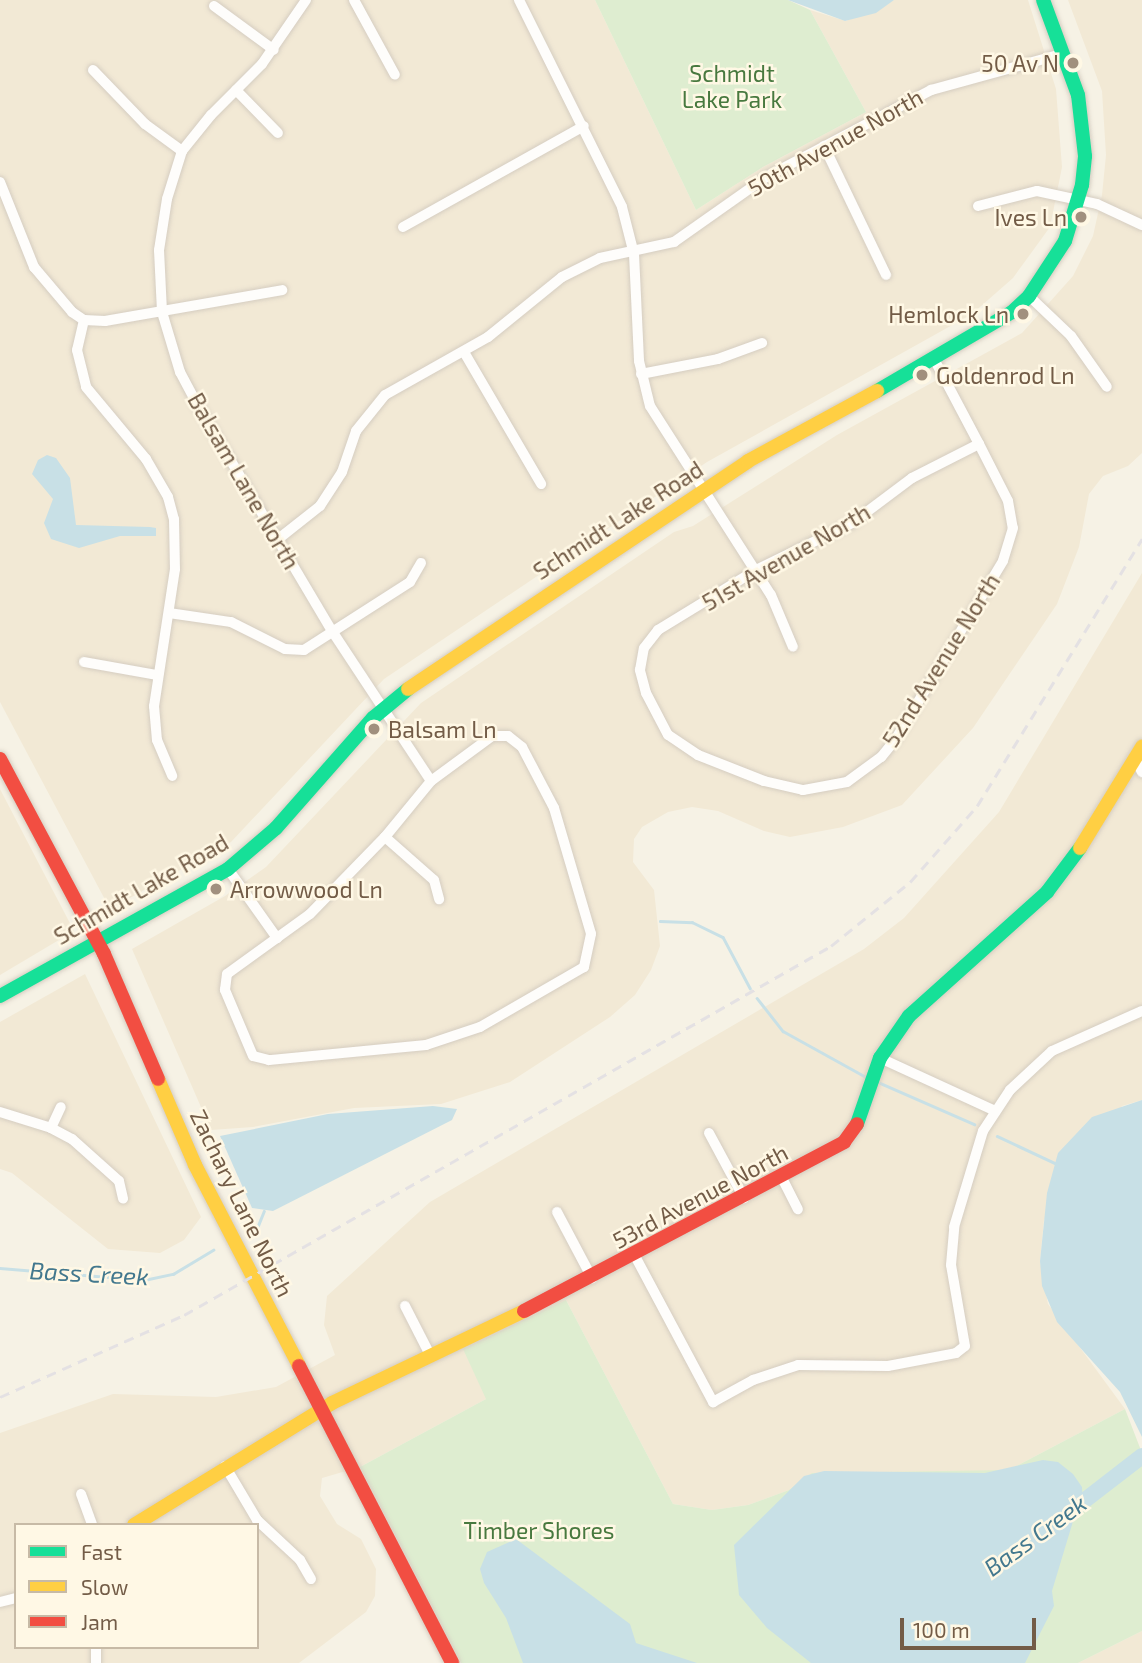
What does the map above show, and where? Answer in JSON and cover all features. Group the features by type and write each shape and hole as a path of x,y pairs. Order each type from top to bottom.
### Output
{"street":[{"path":"93,70 145,124 182,151 274,50 306,0"},
{"path":"354,0 395,75"},
{"path":"519,0 622,207 634,254 641,374 650,406 756,569 793,647"},
{"name":"Schmidt Lake Road","path":"0,996 228,869 276,828 383,708 428,673 796,432 990,328 1029,296 1065,241 1078,201 1085,156 1083,125 1043,0"},
{"path":"214,6 274,50"},
{"name":"50th Avenue North","path":"277,540 320,506 342,472 356,431 385,395 464,352 562,277 600,258 634,254 681,238 744,191 931,90 1062,54"},
{"path":"236,89 278,133"},
{"path":"403,227 584,126"},
{"path":"824,146 886,275"},
{"name":"Balsam Lane North","path":"182,151 162,224 159,275 162,312 180,372 334,634 431,781"},
{"path":"0,182 34,267 72,312 84,320 162,312 282,290"},
{"path":"978,206 1010,194 1037,191 1117,211 1142,225"},
{"path":"1029,296 1072,337 1107,387"},
{"path":"84,320 76,349 86,387 146,458 168,496 174,519 177,547 169,613 157,675 157,740 172,776"},
{"path":"641,374 718,359 762,343"},
{"path":"464,352 541,484"},
{"path":"934,359 979,444"},
{"name":"52nd Avenue North","path":"641,658 646,694 668,734 682,747 784,786 823,788 847,782 881,757 895,740 1003,561 1013,528 1009,501 979,444"},
{"name":"51st Avenue North","path":"641,658 658,630 756,569 852,523 912,478 979,444"},
{"path":"169,613 231,622 285,649 313,647 410,582 421,564"},
{"path":"84,662 157,675"},
{"path":"498,735 522,747 569,844 591,934 590,953 575,973 480,1027 426,1045 262,1059 246,1044 225,990 232,968 277,938 334,892 385,837 431,781 482,740 498,735"},
{"name":"Zachary Lane North","path":"0,759 97,940 195,1165 452,1663"},
{"name":"53rd Avenue North","path":"137,1523 225,1466 320,1410 429,1353 592,1278 831,1152 853,1133 880,1058 927,996 989,948 1047,892 1093,830 1140,759"},
{"path":"385,837 434,880 439,898"},
{"path":"228,869 277,938"},
{"path":"635,1256 713,1402 753,1380 798,1366 909,1363 956,1353 965,1346 951,1265 954,1227 973,1156 995,1111 1031,1068 1052,1051 1142,1011"},
{"path":"880,1058 995,1111"},
{"path":"51,1128 61,1107"},
{"path":"0,1112 51,1128 72,1139 119,1181 123,1199"},
{"path":"709,1133 744,1198"},
{"path":"782,1178 798,1209"},
{"path":"557,1212 592,1278"},
{"path":"405,1306 429,1353"},
{"path":"225,1466 257,1520 300,1560 311,1579"},
{"path":"81,1494 91,1523"}],"shaded area":[{"path":"0,0 595,0 696,210 763,167 866,112 810,10 846,21 894,0 1028,0 1056,89 1062,167 1050,227 1013,278 972,314 707,462 384,679 231,842 110,909 0,702"},
{"path":"1068,0 1142,0 1142,453 1128,466 1103,476 1089,494 1079,547 1057,604 973,728 902,805 843,827 790,837 764,831 718,811 692,807 668,812 642,827 634,839 633,862 654,890 660,946 651,970 635,995 610,1017 510,1082 441,1104 354,1108 253,1127 211,1130 132,949 225,896 266,867 421,703 674,532 693,526 837,435 1022,333 1073,276 1093,236 1102,195 1106,155 1102,91"},
{"path":"1142,573 1142,1100 1122,1106 1044,1220 1040,1261 1048,1304 1125,1409 1009,1470 789,1490 748,1505 712,1510 673,1504 566,1300 486,1399 360,1467 322,1478 320,1496 337,1524 361,1539 376,1569 375,1596 366,1612 299,1663 0,1663 0,1433 113,1394 216,1397 276,1387 335,1355 324,1325 327,1296 430,1202 864,949 904,918 999,812"},
{"path":"0,789 74,931 0,975"},
{"path":"85,974 201,1217 184,1240 160,1253 108,1249 12,1173 0,1169 0,1022"},
{"path":"1142,1631 1142,1663 1078,1663"}],"green space":[{"name":"Schmidt Lake Park","path":"595,0 788,0 810,10 866,112 763,167 696,210"},
{"name":"Timber Shores","path":"566,1300 673,1504 712,1510 748,1505 789,1490 812,1473 1009,1470 1125,1409 1142,1453 1142,1631 1078,1663 461,1663 360,1467 486,1399 463,1349"}],"water":[{"path":"788,0 894,0 876,13 845,21"},
{"path":"47,455 56,458 70,478 76,525 150,527 156,528 156,536 120,536 79,548 51,539 44,523 53,499 32,474 38,460"},
{"path":"1142,1100 1142,1437 1120,1392 1057,1322 1042,1286 1040,1261 1047,1193 1058,1153 1092,1117"},
{"path":"433,1106 457,1109 452,1120 273,1211 252,1208 220,1136 328,1114"},
{"path":"1043,1460 1058,1462 1073,1474 1082,1487 1083,1510 1074,1518 1052,1591 1054,1606 1025,1663 811,1663 767,1628 739,1595 734,1545 804,1476 824,1471 985,1473"},
{"path":"516,1539 630,1624 636,1643 697,1663 523,1663 506,1618 484,1583 480,1569 487,1552"}],"waterway":[{"name":"Bass Creek","path":"660,921 692,922 723,937 750,988"},
{"name":"Bass Creek","path":"757,998 783,1031 866,1077"},
{"name":"Bass Creek","path":"880,1083 974,1124"},
{"name":"Bass Creek","path":"997,1136 1057,1164"},
{"name":"Bass Creek","path":"257,1228 264,1211"},
{"name":"Bass Creek","path":"0,1268 144,1280 173,1274 213,1250"},
{"name":"Bass Creek","path":"1067,1514 1142,1456"}],"railway":[{"path":"0,1397 184,1315 831,946 910,882 977,806 1142,539"}],"traffic: fast":[{"path":"877,391 1012,312 1029,296 1065,241 1082,185 1085,156 1078,95 1043,0"},
{"path":"0,996 228,869 276,828 373,718 408,689"},
{"path":"857,1124 880,1058 909,1016 1047,892 1080,848"}],"traffic: slow":[{"path":"408,689 748,461 877,391"},
{"path":"1080,848 1142,747"},
{"path":"158,1079 195,1165 299,1366"},
{"path":"137,1523 332,1403 524,1311"}],"traffic: jam":[{"path":"0,759 104,954 158,1079"},
{"path":"524,1311 844,1142 857,1124"},
{"path":"299,1366 452,1663"}],"place":[{"name":"50 Av N","path":"1073,63"},
{"name":"Ives Ln","path":"1081,217"},
{"name":"Hemlock Ln","path":"1023,314"},
{"name":"Goldenrod Ln","path":"922,375"},
{"name":"Balsam Ln","path":"374,729"},
{"name":"Arrowwood Ln","path":"216,889"}]}
